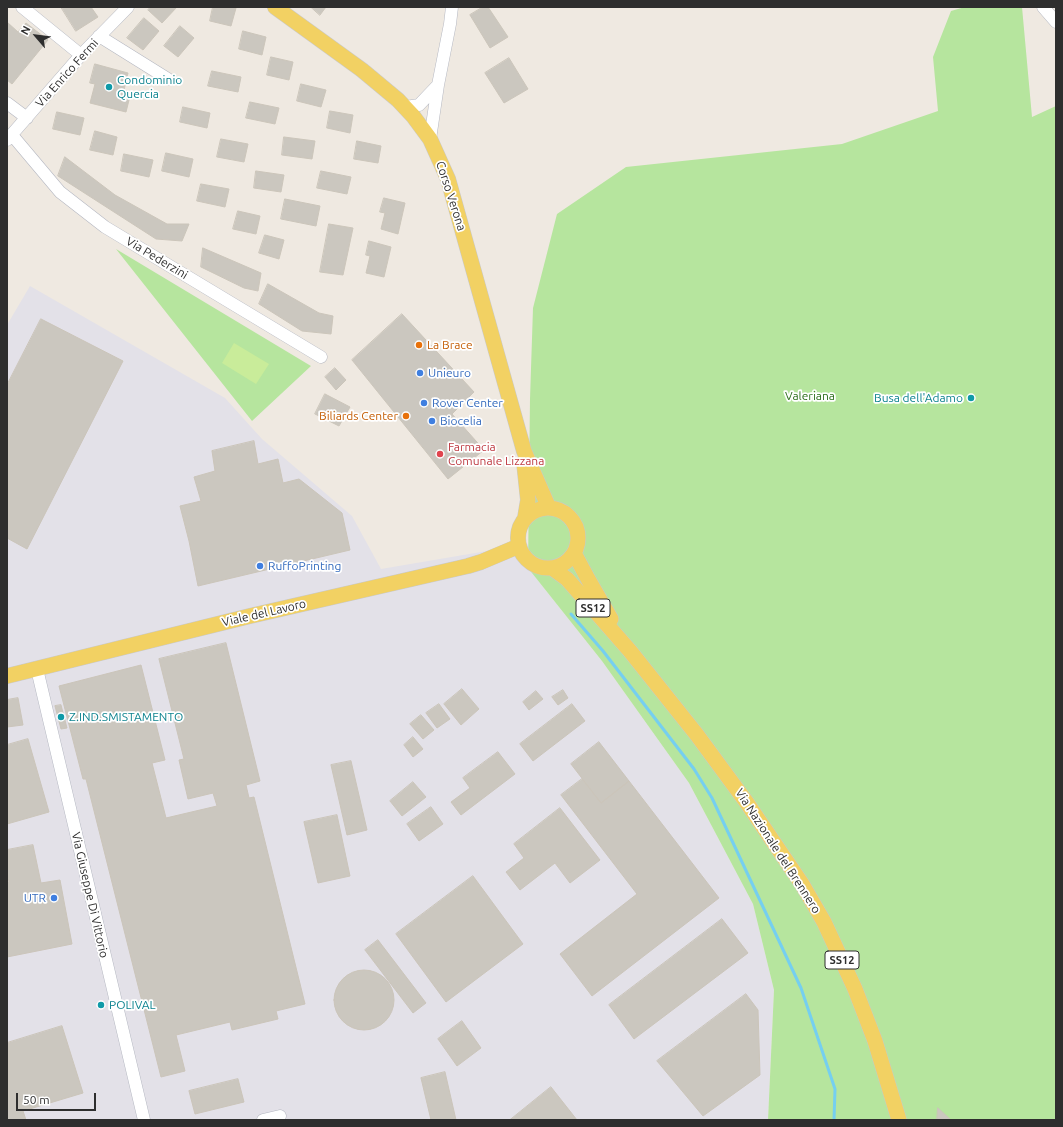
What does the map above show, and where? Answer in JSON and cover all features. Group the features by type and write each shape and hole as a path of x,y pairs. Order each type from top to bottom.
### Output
{"main road":[{"name":"Corso Verona","path":"275,7 362,70 412,110 430,138 448,179 524,452"},
{"path":"524,452 549,508"},
{"path":"519,546 518,536 520,527 525,518 528,500 524,452"},
{"path":"525,518 536,510 549,508 559,510 568,515 574,523 578,533 578,543 574,553 561,565 552,568"},
{"name":"SS12","path":"519,546 523,556 531,564 541,568 552,568"},
{"name":"Viale del Lavoro","path":"7,676 242,618 468,566 519,546"},
{"name":"Via Nazionale del Brennero","path":"574,553 630,650"},
{"name":"Via Nazionale del Brennero","path":"552,568 567,579 630,650 697,735 747,803 802,884 824,922 855,989 875,1041 899,1120"}],"street":[{"path":"22,7 81,55"},
{"name":"Via Enrico Fermi","path":"9,138 81,55 128,7"},
{"path":"430,138 452,7"},
{"path":"1043,7 1055,21"},
{"path":"100,36 168,79"},
{"path":"434,109 426,115 412,110 438,85"},
{"path":"7,103 27,118"},
{"name":"Via Pederzini","path":"9,138 60,192 105,227 321,357"},
{"name":"Via Giuseppe Di Vittorio","path":"36,669 144,1120"},
{"path":"262,1120 280,1116"}],"shaded area":[{"path":"30,286 225,398 262,439 352,516 381,569 528,544 528,568 602,661 689,783 753,904 774,990 768,1120 7,1120 7,325"}],"green space":[{"name":"Valeriana","path":"965,7 1022,7 1032,117 1056,106 1056,1120 768,1120 774,990 753,904 689,783 602,661 528,568 530,399 533,308 557,214 626,167 842,144 938,111 933,57 951,11"},
{"path":"116,249 311,366 252,421"},
{"path":"234,343 269,364 256,384 222,363"}],"building":[{"path":"61,7 91,7 98,17 76,31"},
{"path":"151,7 177,7 162,23 148,10"},
{"path":"213,7 236,8 231,26 210,21"},
{"path":"311,7 326,7 320,15"},
{"path":"483,7 488,7 508,37 490,48 470,15"},
{"path":"144,18 159,31 143,50 127,38"},
{"path":"7,22 18,32 26,23 48,40 12,84 7,80"},
{"path":"180,26 194,38 178,57 164,46"},
{"path":"243,31 266,37 262,55 239,49"},
{"path":"271,57 293,62 289,80 267,75"},
{"path":"509,58 528,89 504,103 485,73"},
{"name":"Condominio Quercia","path":"95,64 128,73 124,90 131,92 126,112 90,103 95,84 90,83"},
{"path":"212,71 241,77 238,92 208,86"},
{"path":"301,84 326,90 321,107 297,101"},
{"path":"250,102 279,108 275,124 246,118"},
{"path":"183,107 210,113 207,128 180,122"},
{"path":"330,111 353,115 350,133 327,128"},
{"path":"57,112 84,118 80,135 53,129"},
{"path":"95,131 117,137 113,155 90,150"},
{"path":"284,137 315,141 312,159 282,155"},
{"path":"221,139 248,144 244,162 217,157"},
{"path":"357,141 381,146 378,163 354,159"},
{"path":"166,153 193,159 189,177 162,171"},
{"path":"124,154 153,160 149,177 121,171"},
{"path":"65,157 115,195 167,224 189,224 182,241 156,239 58,176"},
{"path":"256,171 284,175 281,192 254,188"},
{"path":"321,171 351,177 347,194 317,188"},
{"path":"201,184 229,189 225,207 197,201"},
{"path":"384,198 405,203 398,234 381,229 385,213 380,212"},
{"path":"285,199 320,206 316,226 281,219"},
{"path":"238,211 260,216 256,234 233,229"},
{"path":"329,224 353,228 343,275 320,272"},
{"path":"265,235 284,240 279,259 259,253"},
{"path":"369,241 391,247 384,277 366,273 370,256 366,255"},
{"path":"203,248 261,273 258,291 244,288 201,267"},
{"path":"268,284 319,313 333,316 331,334 302,331 259,304"},
{"name":"Rover Center","path":"402,314 474,392 452,414 484,450 448,479 352,360"},
{"path":"41,319 123,361 27,549 7,538 7,385"},
{"path":"335,368 346,380 336,390 325,377"},
{"path":"325,394 350,407 339,426 315,414"},
{"path":"254,441 258,464 278,459 283,483 299,479 342,513 350,550 198,586 180,506 201,501 194,477 215,471 212,451"},
{"path":"226,643 260,781 246,785 249,798 254,797 305,1004 276,1011 278,1019 232,1030 230,1022 176,1035 185,1071 161,1077 86,779 83,779 59,686 141,665 165,760 152,763 166,818 217,806 213,793 188,799 179,760 184,759 159,659"},
{"path":"462,689 479,709 461,725 444,704"},
{"path":"563,690 568,698 558,705 552,697"},
{"path":"536,691 543,699 529,710 523,702"},
{"path":"18,698 23,725 7,727 7,700"},
{"path":"439,704 450,719 437,728 426,713"},
{"path":"572,704 585,721 533,761 520,744"},
{"name":"Z.IND.SMISTAMENTO","path":"61,705 67,728 61,729 55,706"},
{"path":"421,715 434,730 423,739 410,724"},
{"path":"413,737 423,749 413,757 404,745"},
{"path":"28,739 49,812 7,824 7,745"},
{"path":"599,742 629,781 601,803 571,764"},
{"path":"498,752 515,774 461,815 451,802 470,788 463,778"},
{"path":"351,761 367,830 347,835 331,765"},
{"path":"582,779 601,803 629,781 719,898 592,996 560,954 637,894 561,795"},
{"path":"413,782 426,797 402,816 390,801"},
{"path":"431,807 443,824 419,841 407,824"},
{"path":"560,808 600,860 570,883 555,863 520,890 506,872 524,858 514,844"},
{"path":"337,815 350,876 318,883 304,822"},
{"path":"33,845 41,883 60,880 72,944 7,957 7,883 9,882 7,872 7,850"},
{"path":"473,876 523,944 446,1002 396,934"},
{"path":"722,919 748,953 634,1039 609,1005"},
{"path":"378,940 426,1003 413,1013 365,950"},
{"path":"358,970 370,970 381,975 389,983 394,994 392,1012 381,1025 370,1030 358,1030 347,1025 339,1017 334,1006 334,994 339,983 347,975"},
{"path":"746,994 758,1010 760,1075 703,1116 657,1061"},
{"path":"462,1021 481,1048 457,1066 438,1039"},
{"path":"62,1026 83,1093 23,1111 26,1120 7,1120 7,1043"},
{"path":"445,1072 456,1120 431,1120 421,1078"},
{"path":"238,1079 244,1102 195,1114 189,1091"},
{"path":"551,1087 577,1120 510,1120"},
{"path":"938,1108 951,1120 937,1120"}],"waterway":[{"path":"571,614 603,651 694,769 712,798 801,988 835,1089 834,1120"}],"place":[{"name":"Condominio Quercia","path":"109,87"},
{"name":"La Brace","path":"419,345"},
{"name":"Unieuro","path":"420,373"},
{"name":"Busa dell'Adamo","path":"971,398"},
{"name":"Rover Center","path":"424,403"},
{"name":"Biliards Center","path":"406,416"},
{"name":"Biocelia","path":"432,421"},
{"name":"Farmacia Comunale Lizzana","path":"440,454"},
{"name":"RuffoPrinting","path":"260,566"},
{"name":"Z.IND.SMISTAMENTO","path":"61,717"},
{"name":"UTR","path":"54,898"},
{"name":"POLIVAL","path":"101,1005"}]}
